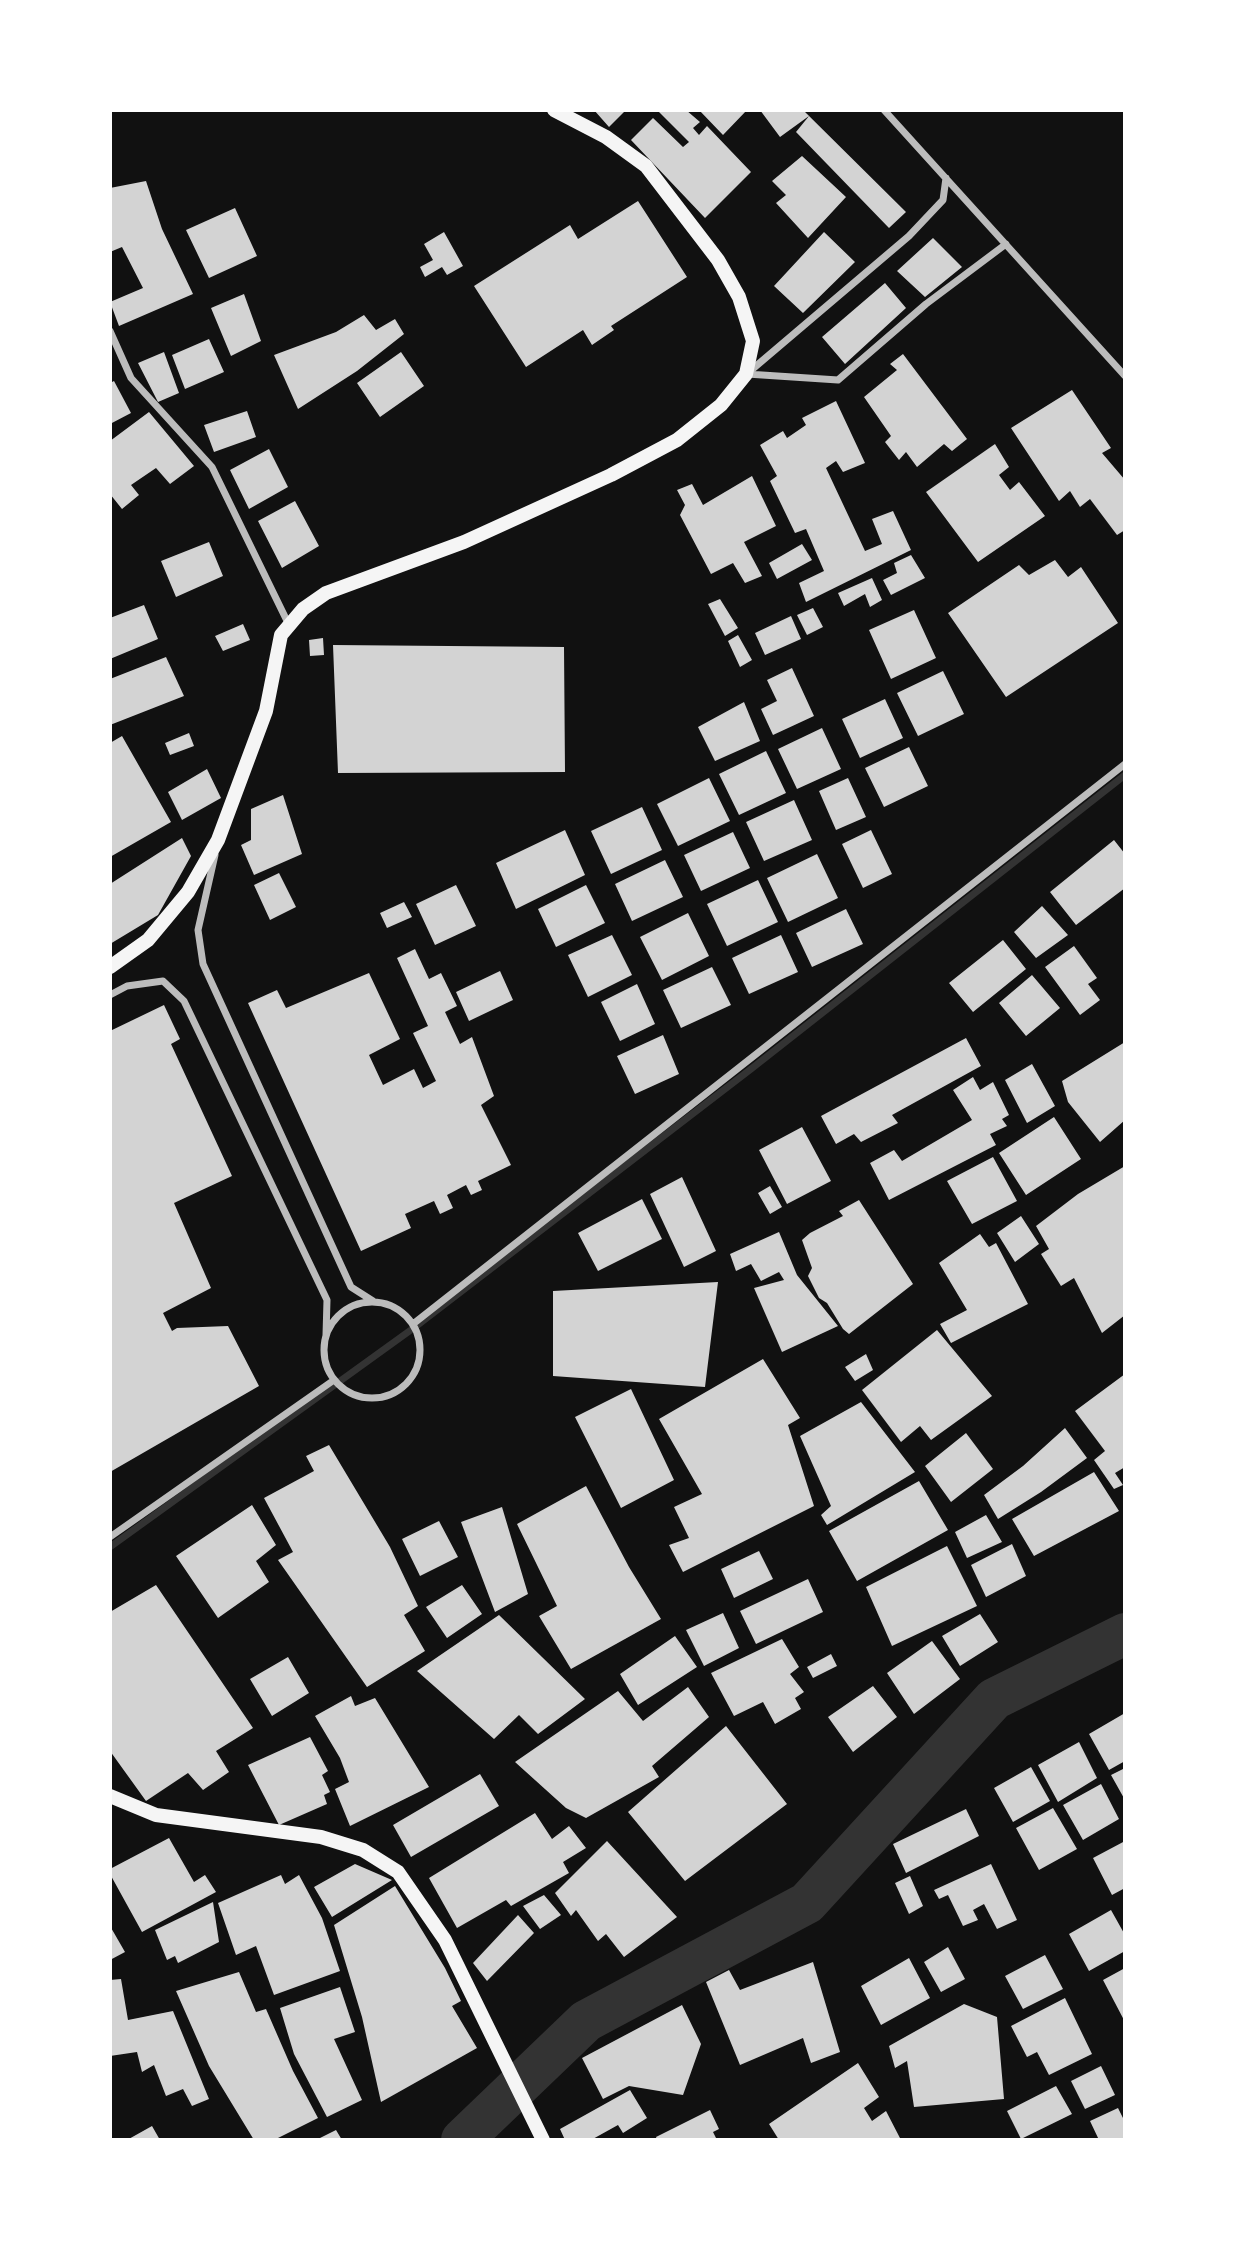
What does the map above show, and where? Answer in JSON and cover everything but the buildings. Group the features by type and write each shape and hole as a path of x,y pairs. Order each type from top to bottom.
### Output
{"main road":[{"path":"110,967 148,940 156,931 188,892 218,840 266,711 281,635 303,609 326,593 464,542 611,475 677,440 721,405 746,374 753,341 739,296 719,260 646,166 606,137 554,110"},
{"path":"110,1796 156,1815 321,1837 363,1850 398,1872 445,1940 543,2140"}],"street":[{"path":"884,110 1125,376"},
{"path":"746,374 909,236 943,200 946,178"},
{"path":"746,374 838,380 926,304 1006,244"},
{"path":"110,331 131,378 212,467 289,626"},
{"path":"413,1324 1125,764"},
{"path":"218,840 198,930 203,964 351,1287 373,1301"},
{"path":"110,995 127,986 163,981 184,1001 327,1300 324,1350 327,1366 334,1380 346,1391 361,1397 377,1398 393,1394 407,1384 416,1371 421,1355 420,1339 413,1324 402,1311 389,1304 373,1301 358,1303 344,1310 333,1321 326,1335"},
{"path":"110,1537 334,1380"}],"waterway":[{"path":"110,1547 415,1327 751,1069 1125,775"},
{"path":"462,2140 586,2021 807,1903 994,1699 1125,1634"}]}
